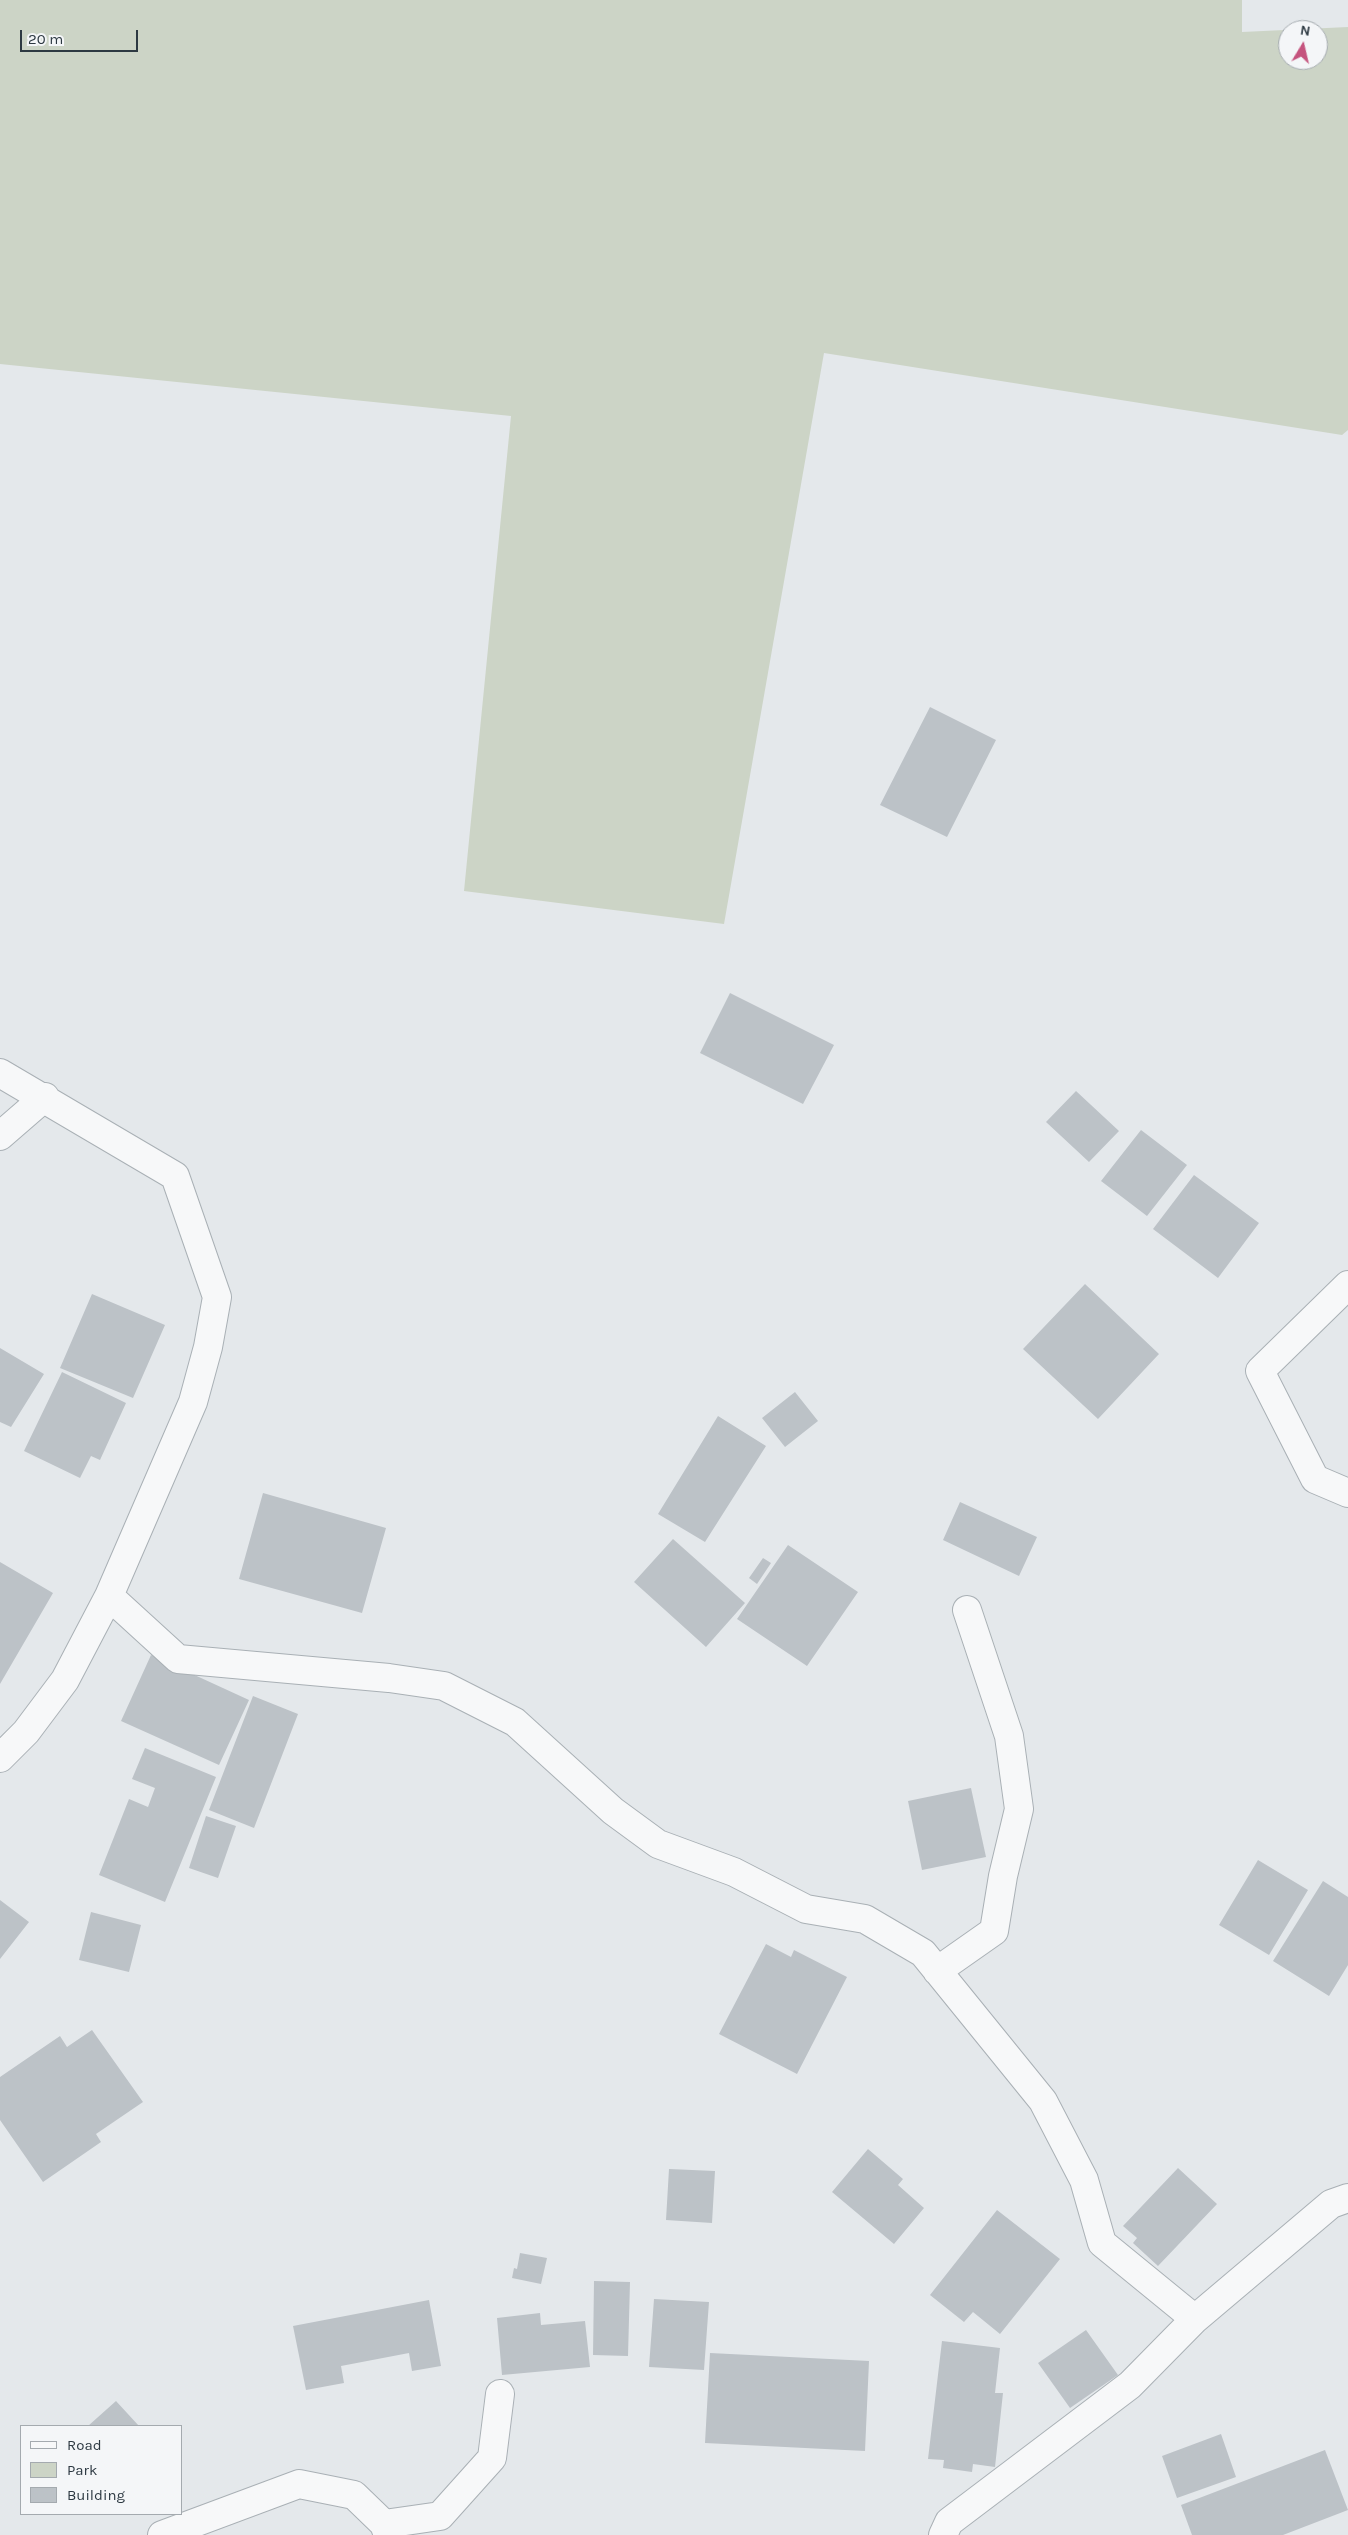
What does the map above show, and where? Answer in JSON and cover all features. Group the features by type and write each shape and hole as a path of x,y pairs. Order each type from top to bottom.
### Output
{"street":[{"path":"0,1073 45,1097 175,1176 217,1297 208,1347 193,1402 109,1596 65,1680 26,1732 0,1758"},
{"path":"0,1136 45,1097"},
{"path":"1348,1285 1260,1371 1315,1479 1348,1492"},
{"path":"109,1596 178,1659 389,1678 444,1686 515,1722 613,1811 658,1844 734,1872 806,1909 864,1919 922,1953 1043,2101 1084,2180 1102,2243 1195,2319"},
{"path":"937,1971 994,1931 1003,1876 1019,1809 1009,1736 967,1610"},
{"path":"943,2535 949,2522 1130,2385 1195,2319 1331,2204 1348,2198"},
{"path":"162,2535 299,2484 354,2495 386,2529 440,2516 492,2458 500,2394"}],"green space":[{"path":"0,0 1242,0 1242,32 1278,30 1278,70 1328,70 1328,28 1348,27 1348,430 1342,435 824,353 724,924 464,891 511,416 0,364"}],"building":[{"path":"930,707 996,740 947,837 880,805"},
{"path":"730,993 834,1045 803,1104 700,1053"},
{"path":"1076,1091 1119,1131 1089,1162 1046,1122"},
{"path":"1141,1130 1187,1165 1147,1216 1101,1181"},
{"path":"1194,1175 1259,1223 1218,1278 1153,1229"},
{"path":"1085,1284 1159,1354 1098,1419 1023,1349"},
{"path":"92,1294 165,1325 133,1398 60,1368"},
{"path":"0,1348 44,1374 11,1427 0,1422"},
{"path":"62,1372 126,1403 100,1460 91,1456 80,1478 24,1451"},
{"path":"795,1392 818,1421 785,1447 762,1418"},
{"path":"718,1416 766,1446 705,1542 658,1514"},
{"path":"263,1493 386,1528 362,1613 239,1579"},
{"path":"960,1502 1037,1537 1019,1576 943,1540"},
{"path":"673,1539 745,1603 706,1647 634,1582"},
{"path":"788,1545 858,1592 807,1666 737,1619"},
{"path":"763,1558 771,1563 757,1584 749,1578"},
{"path":"0,1562 53,1593 0,1684"},
{"path":"151,1655 249,1700 219,1765 121,1721"},
{"path":"253,1696 298,1714 254,1828 209,1810"},
{"path":"145,1748 216,1777 165,1902 99,1875 129,1799 148,1807 155,1788 132,1779"},
{"path":"971,1788 986,1857 922,1870 908,1801"},
{"path":"206,1816 236,1826 218,1878 189,1868"},
{"path":"1258,1860 1308,1890 1269,1955 1219,1925"},
{"path":"1323,1881 1348,1897 1348,1965 1329,1996 1273,1961"},
{"path":"0,1900 29,1922 0,1959"},
{"path":"91,1912 141,1925 129,1972 79,1960"},
{"path":"766,1944 791,1957 794,1950 847,1977 797,2074 719,2034"},
{"path":"92,2030 143,2102 96,2134 101,2142 43,2182 0,2120 0,2077 60,2036 67,2047"},
{"path":"868,2149 903,2179 898,2185 924,2208 894,2244 832,2192"},
{"path":"1178,2168 1217,2204 1158,2266 1133,2243 1137,2238 1123,2226"},
{"path":"669,2169 715,2171 712,2223 666,2220"},
{"path":"997,2210 1060,2259 1000,2334 973,2312 964,2322 930,2295"},
{"path":"520,2253 547,2258 541,2284 512,2278 514,2268 517,2269"},
{"path":"594,2281 630,2282 628,2356 593,2355"},
{"path":"654,2299 709,2302 704,2370 649,2367"},
{"path":"429,2300 441,2366 412,2371 409,2353 341,2366 344,2383 306,2390 293,2326"},
{"path":"540,2313 541,2325 585,2321 590,2367 502,2375 497,2318"},
{"path":"1086,2330 1118,2375 1070,2408 1038,2363"},
{"path":"942,2341 1000,2348 995,2393 1003,2393 995,2467 973,2464 972,2472 943,2468 944,2460 928,2459"},
{"path":"710,2353 869,2361 865,2451 705,2443"},
{"path":"116,2401 138,2425 89,2425"},
{"path":"1221,2434 1236,2477 1177,2498 1162,2456"},
{"path":"1325,2450 1348,2510 1283,2535 1192,2535 1181,2505"}]}
